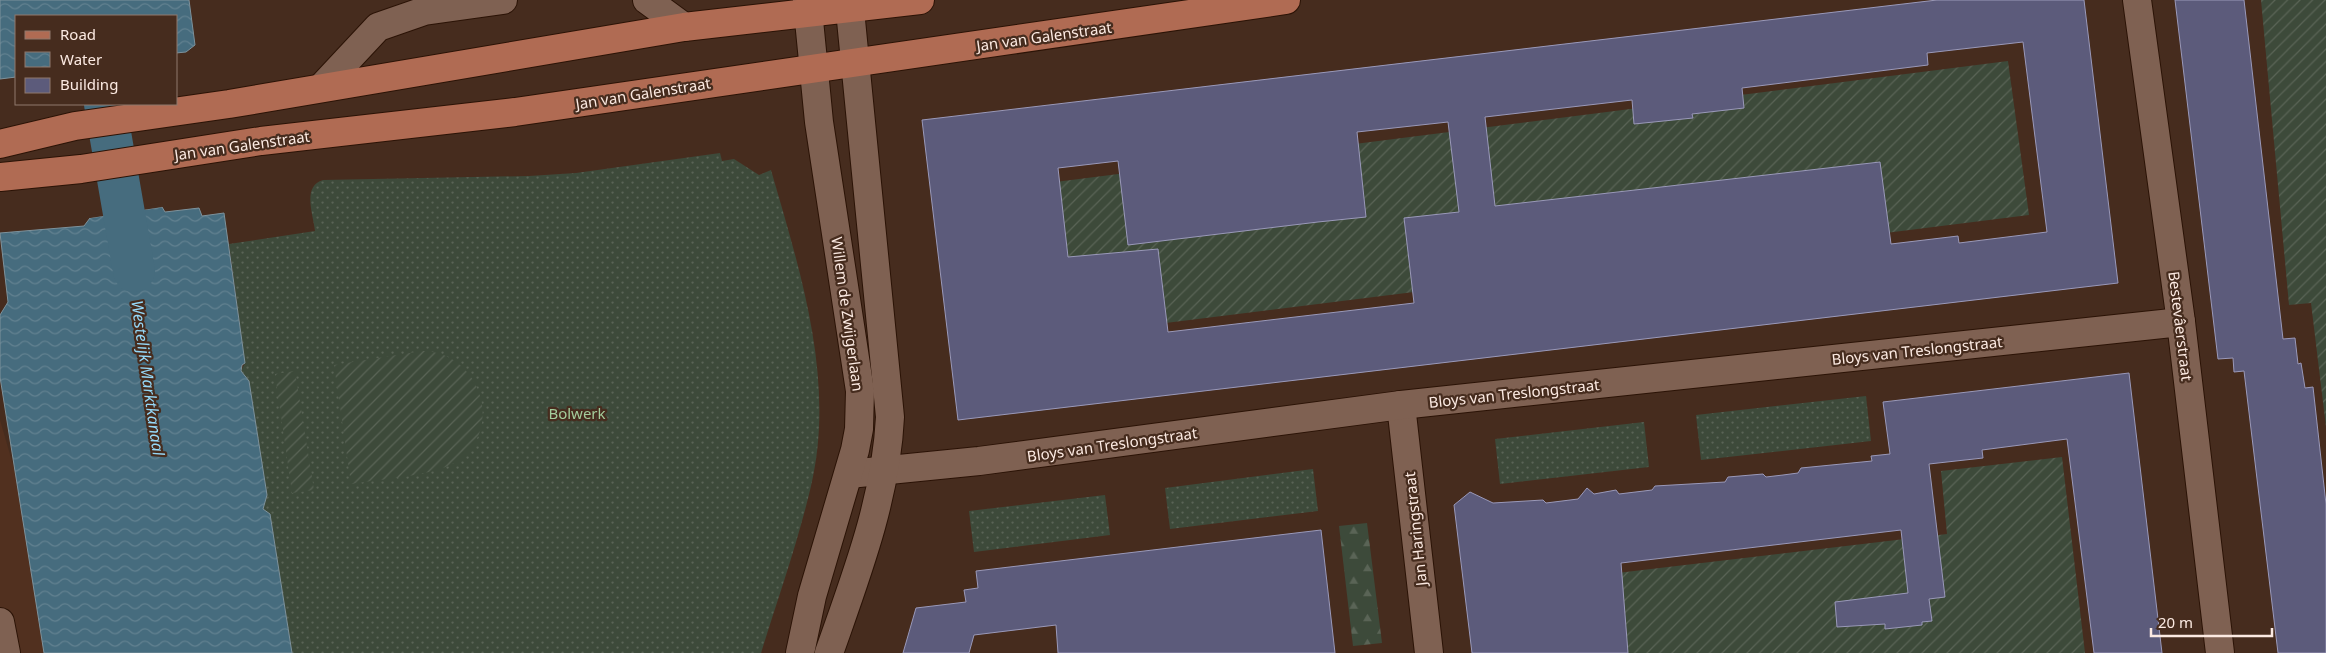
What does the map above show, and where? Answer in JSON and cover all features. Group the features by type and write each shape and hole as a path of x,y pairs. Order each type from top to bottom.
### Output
{"main road":[{"path":"0,144 75,126 321,88 808,7 920,0"},
{"name":"Jan van Galenstraat","path":"0,177 81,169 261,141 515,112 856,62 1209,6 1286,0"}],"street":[{"path":"321,88 378,27 424,11 503,0"},
{"path":"647,0 684,27"},
{"name":"Bestevâerstraat","path":"2137,0 2181,322 2220,653"},
{"name":"Willem de Zwijgerlaan","path":"829,653 856,576 886,469 889,434 889,395 850,4"},
{"name":"Willem de Zwijgerlaan","path":"800,653 814,588 848,474 859,429 858,369 812,68 808,7"},
{"name":"Bloys van Treslongstraat","path":"848,474 886,469 924,468 979,462 1401,405 2181,322"},
{"name":"Jan Haringstraat","path":"1401,405 1429,653"},
{"path":"0,622 6,653"}],"shaded area":[{"path":"0,420 68,653 0,653"}],"green space":[{"path":"2261,0 2326,0 2326,427 2311,303 2289,305"},
{"path":"2008,61 2029,215 1029,340 1009,188"},
{"name":"Bolwerk","path":"720,153 722,161 734,159 759,175 771,170 803,286 817,366 818,446 811,486 794,549 761,653 292,653 270,514 263,509 267,495 249,381 241,371 245,363 229,244 315,231 310,201 311,194 317,183 323,180 529,176 576,173"},
{"path":"422,351 442,354 458,363 471,377 479,393 483,411 481,429 473,446 459,460 437,470 351,484 334,365"},
{"path":"295,371 314,490 292,493 275,374"},
{"path":"1866,396 1871,441 1701,460 1696,415"},
{"path":"1644,422 1649,467 1500,484 1495,439"},
{"path":"2062,457 2085,653 1551,653 1541,582 1947,534 1941,471"},
{"path":"1313,469 1318,511 1170,529 1165,488"},
{"path":"1105,495 1110,535 974,552 969,511"},
{"path":"1367,523 1382,643 1353,646 1339,526"}],"water":[{"path":"0,0 189,0 195,45 186,52 178,53 178,15 15,15 15,77 0,79"},
{"path":"162,207 165,212 199,208 202,216 224,213 245,363 242,365 241,371 249,381 267,495 263,509 270,514 292,653 44,653 0,377 0,315 8,302 0,233 84,226 90,218"}],"pier":[{"path":"161,204 162,207 90,218 89,215"}],"building":[{"path":"1937,0 2084,0 2118,283 958,420 922,120","holes":["2023,42 2047,232 1959,243 1958,236 1891,244 1880,162 1495,206 1485,117 1632,100 1634,124 1693,118 1692,114 1744,108 1742,88 1928,65 1927,53","1448,122 1459,212 1404,218 1414,303 1168,332 1158,249 1068,257 1058,168 1118,161 1128,245 1366,217 1357,132"]},
{"path":"2175,0 2244,0 2283,339 2295,338 2298,364 2301,363 2305,388 2313,387 2326,504 2326,653 2278,653 2244,371 2234,372 2233,358 2218,359"},
{"path":"2129,373 2162,653 2094,653 2067,439 1982,450 1983,458 1929,464 1945,597 1929,599 1932,621 1922,622 1922,625 1885,629 1885,624 1837,627 1835,602 1908,593 1901,530 1621,563 1628,653 1472,653 1454,505 1470,492 1493,503 1543,500 1546,503 1578,499 1587,488 1594,494 1616,490 1619,494 1652,490 1655,486 1725,482 1728,477 1763,474 1766,477 1798,473 1801,468 1872,461 1871,456 1890,454 1883,402"},
{"path":"1321,530 1335,653 1058,653 1056,625 974,635 969,653 903,653 916,608 966,602 964,590 978,588 976,571"}],"waterway":[{"name":"Westelijk Marktkanaal","path":"105,105 134,271"}]}
